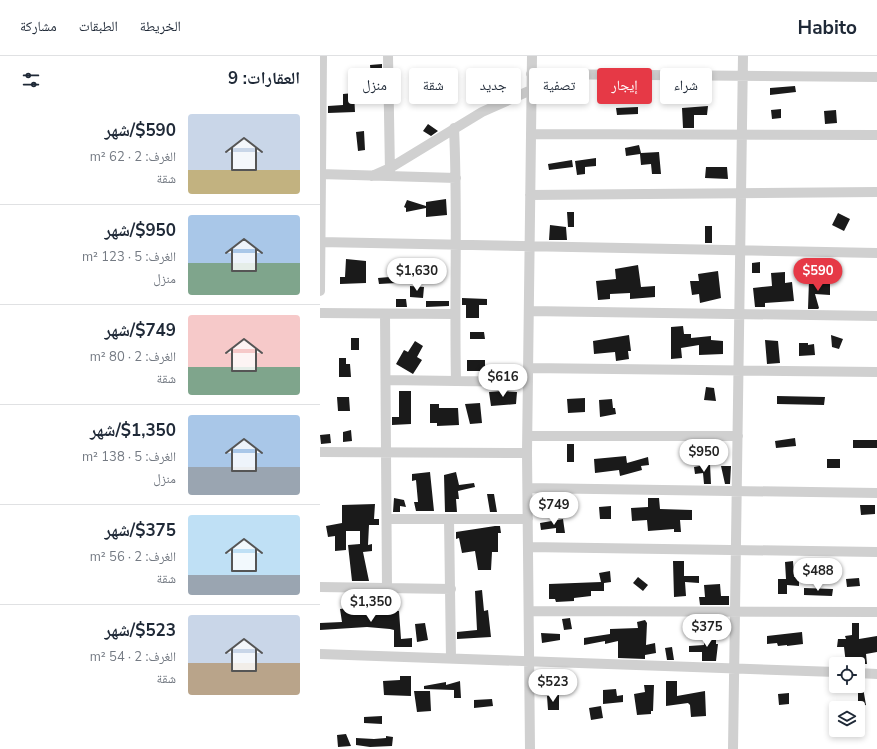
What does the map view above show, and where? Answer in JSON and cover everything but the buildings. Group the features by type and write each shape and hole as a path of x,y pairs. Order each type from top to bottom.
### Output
{"street":[{"path":"320,291 322,56"},
{"path":"388,56 390,172"},
{"path":"532,56 532,68"},
{"path":"733,749 743,56"},
{"path":"589,75 877,77"},
{"path":"390,172 454,128 482,112 529,91"},
{"path":"530,749 527,453 531,104"},
{"path":"454,128 456,178 456,381"},
{"path":"531,134 877,135"},
{"path":"321,174 372,176 390,172 456,178"},
{"path":"530,195 877,192"},
{"path":"320,242 877,253"},
{"path":"529,310 877,316"},
{"path":"320,313 455,314"},
{"path":"385,314 387,588"},
{"path":"528,368 877,372"},
{"path":"386,380 528,382"},
{"path":"528,436 738,436"},
{"path":"320,452 527,453"},
{"path":"528,488 877,493"},
{"path":"387,519 528,519"},
{"path":"449,519 451,658"},
{"path":"528,547 877,552"},
{"path":"320,587 451,589"},
{"path":"529,610 877,612"},
{"path":"320,654 829,672"},
{"path":"865,673 877,674"}]}
